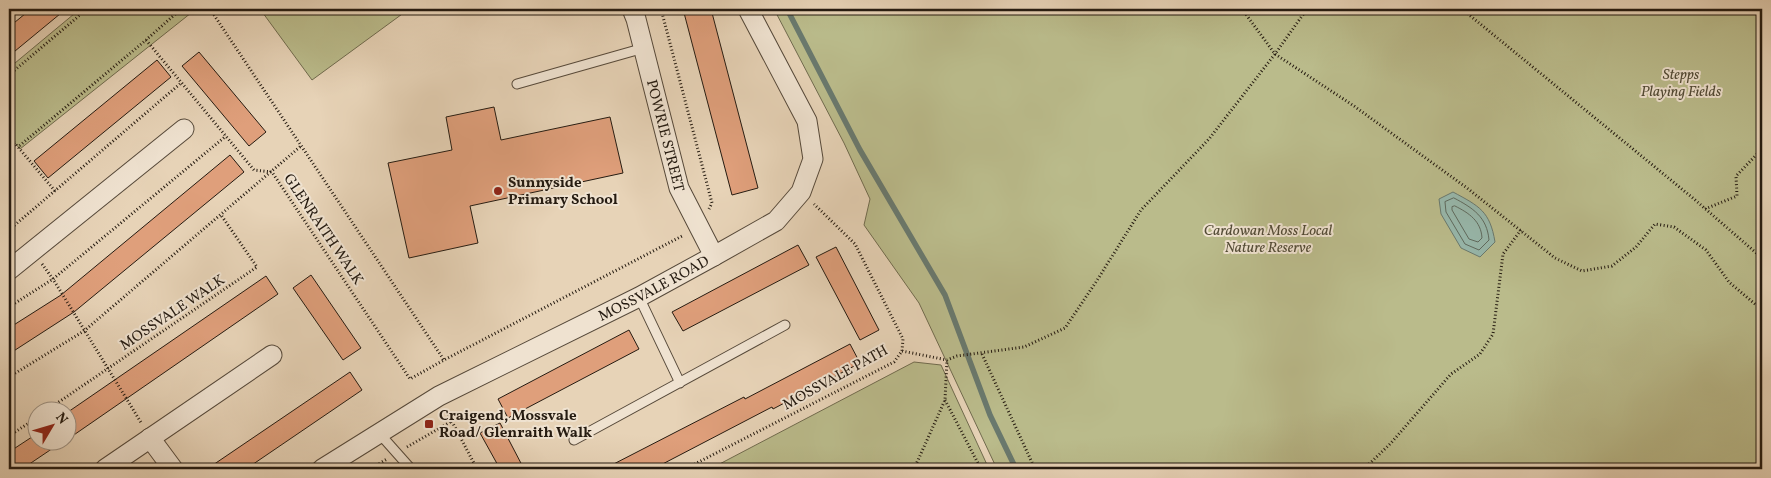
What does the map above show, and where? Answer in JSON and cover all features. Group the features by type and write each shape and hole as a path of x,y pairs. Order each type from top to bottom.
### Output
{"street":[{"name":"POWRIE STREET","path":"632,9 680,188 714,256"},
{"name":"MOSSVALE ROAD","path":"322,469 439,396 639,297 776,220 801,192 813,159 807,121 748,9"},
{"path":"10,267 32,252 184,129"},
{"path":"104,469 272,355"},
{"path":"150,438 173,469"}],"lane":[{"path":"517,84 644,48"},
{"path":"639,297 680,382"},
{"path":"574,440 785,325"},
{"path":"380,433 411,469"}],"path":[{"path":"9,75 87,9"},
{"path":"18,147 181,9"},
{"name":"GLENRAITH WALK","path":"146,40 254,170 272,172 410,379 444,360 210,9"},
{"path":"444,360 700,227 712,203 662,9"},
{"path":"1242,9 1275,54 1354,106 1467,188 1555,258 1582,271 1612,266 1636,247 1655,224 1674,227 1706,250 1729,282 1762,310"},
{"path":"902,351 947,360 958,356 1024,347 1065,328 1141,210 1208,139 1275,54 1307,9"},
{"path":"1462,9 1705,208 1762,258"},
{"path":"9,230 182,83"},
{"path":"9,136 55,191"},
{"path":"9,307 54,279 226,136"},
{"path":"9,377 84,331 301,146"},
{"path":"1705,208 1737,196 1736,176 1762,149"},
{"name":"MOSSVALE PATH","path":"685,469 894,362 902,351 904,339 855,244 801,192"},
{"name":"MOSSVALE WALK","path":"62,400 257,267 221,215"},
{"path":"1364,469 1392,443 1452,374 1480,354 1493,334 1503,254 1520,230"},
{"path":"32,252 54,279 150,438"},
{"path":"982,354 1035,469"},
{"path":"914,469 945,400 947,360"},
{"path":"439,396 477,469"},
{"path":"945,400 981,469"},
{"path":"370,469 452,421"},
{"path":"9,436 28,424"}],"green space":[{"path":"80,9 196,9 20,149 9,136 9,68"},
{"path":"260,9 409,9 312,80"},
{"name":"Cardowan Moss Local Nature Reserve","path":"774,9 1762,9 1762,469 997,469 919,303 864,225 870,199 844,143"},
{"path":"914,362 941,365 989,469 710,469"}],"water":[{"path":"1453,192 1470,201 1482,211 1490,223 1495,242 1480,257 1461,248 1441,214 1439,199"}],"building":[{"path":"31,9 66,9 9,56 9,27"},
{"path":"683,9 711,9 758,188 732,195"},
{"path":"199,52 266,132 249,146 182,66"},
{"path":"157,60 171,77 48,178 34,161"},
{"path":"494,107 501,140 610,117 623,173 470,206 478,243 409,258 388,163 452,150 446,117"},
{"path":"230,155 244,172 74,312 9,354 9,328 61,295"},
{"path":"798,245 809,265 683,331 672,312"},
{"path":"836,247 879,330 860,340 816,257"},
{"path":"311,275 361,348 343,360 293,288"},
{"path":"266,276 278,294 78,432 78,405"},
{"path":"629,330 639,349 508,418 498,399"},
{"path":"850,344 860,363 773,409 772,407 653,469 604,469 744,397 745,399"},
{"path":"350,372 362,390 246,469 207,469"},
{"path":"500,423 524,469 500,469 480,433"},
{"path":"28,440 28,450 50,450 22,469 9,469 9,452"}],"waterway":[{"path":"787,9 860,150 945,295 990,415 1016,469"}],"place":[{"name":"Sunnyside Primary School","path":"498,191"},
{"name":"Craigend, Mossvale Road/ Glenraith Walk","path":"429,424"}],"park label":[{"name":"Stepps Playing Fields","path":"1681,82"}]}
